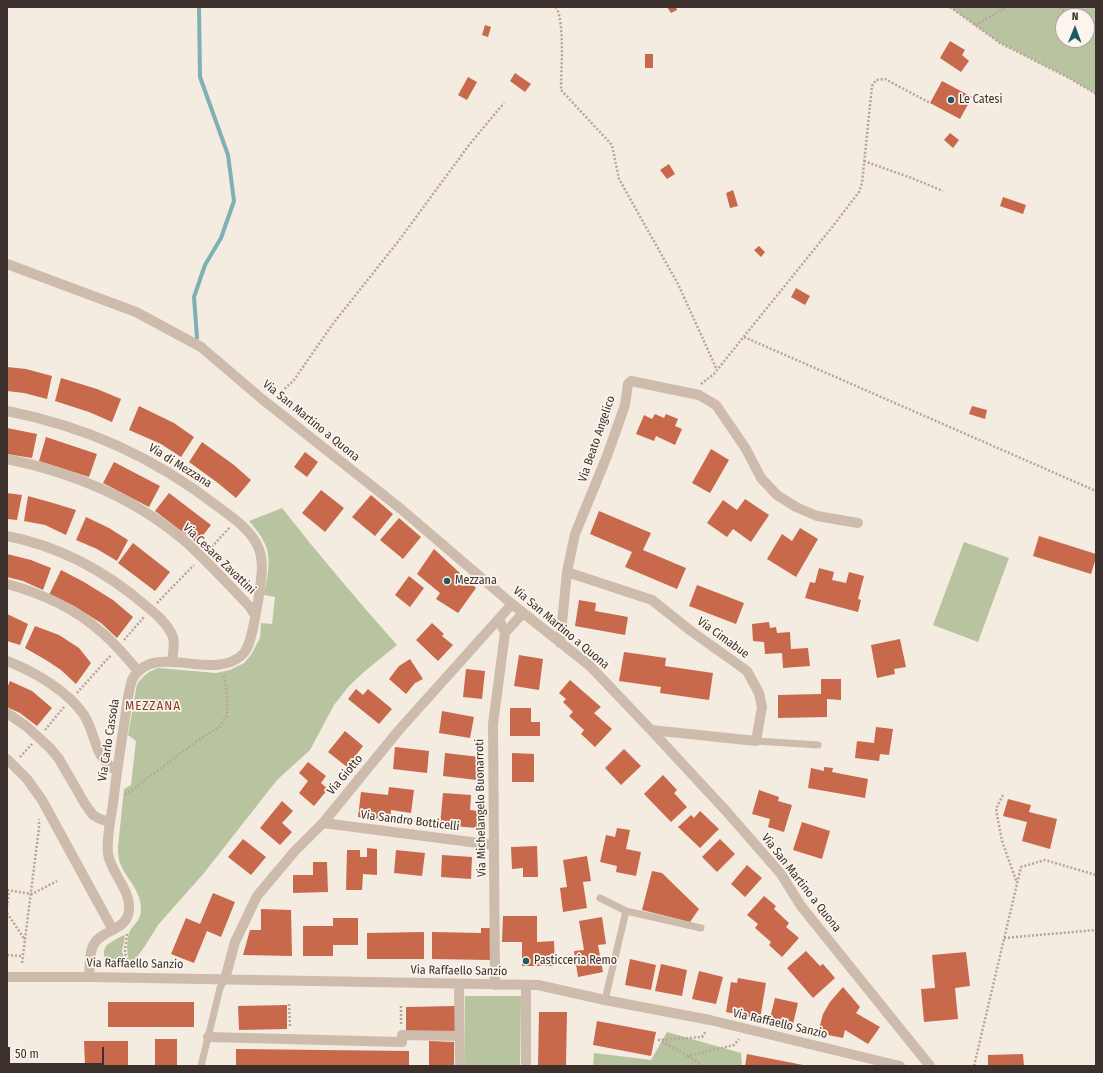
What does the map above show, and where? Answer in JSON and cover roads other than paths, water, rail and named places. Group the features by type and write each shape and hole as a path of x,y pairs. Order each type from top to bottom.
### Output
{"street":[{"name":"Via San Martino a Quona","path":"7,264 136,312 201,347 269,404 401,509 512,604 590,666 727,812 781,874 806,911 930,1066"},
{"name":"Via Beato Angelico","path":"560,643 567,572 575,534 610,448 625,404 628,384 631,381 699,395 716,405 746,449 761,478 777,495 796,507 817,516 858,523"},
{"name":"Via di Mezzana","path":"7,411 61,424 91,434 119,446 145,459 175,477 231,517 254,539 260,554 260,583 255,615"},
{"name":"Via Cesare Zavattini","path":"7,459 35,465 80,480 145,512 195,550 251,608 255,615"},
{"path":"7,536 36,544 75,558 102,573 126,590 157,615 169,629 174,645 172,662"},
{"name":"Via Cimabue","path":"567,572 652,600 691,631 747,671 759,692 762,707 756,741"},
{"path":"7,584 48,599 88,621 109,639 138,671 155,663 172,662 199,665 218,665 237,659 245,652 249,645 255,615"},
{"name":"Via Giotto","path":"225,979 235,942 257,896 294,852 323,823 399,730 502,617 512,604"},
{"path":"505,633 523,612"},
{"path":"502,617 505,633"},
{"name":"Via Michelangelo Buonarroti","path":"495,984 493,724 505,633"},
{"path":"7,661 38,675 71,700 86,719 103,760 117,771"},
{"name":"Via Carlo Cassola","path":"89,977 91,951 94,944 126,920 129,913 126,894 109,859 108,842 117,771 131,683 138,671"},
{"path":"7,713 26,726 50,748 59,759 93,815 110,822"},
{"path":"651,730 756,741"},
{"path":"7,759 27,779 42,800 113,930"},
{"name":"Via Sandro Botticelli","path":"323,823 494,845"},
{"name":"Via Raffaello Sanzio","path":"7,976 538,985 710,1020 900,1066"},
{"path":"459,984 460,1066"},
{"path":"526,985 526,1066"},
{"path":"208,1037 402,1042 402,1035 459,1036"}],"lane":[{"path":"756,741 818,745"},
{"path":"600,898 626,911 702,928"},
{"path":"606,1000 626,911"},
{"path":"201,1066 220,988 225,979"}],"waterway":[{"path":"197,338 194,297 205,265 221,238 234,201 228,155 200,77 199,7"}],"place":[{"name":"Le Catesi","path":"951,100"},
{"name":"Mezzana","path":"447,581"},
{"name":"Pasticceria Remo","path":"526,961"}],"district":[{"name":"MEZZANA","path":"153,706"}]}
